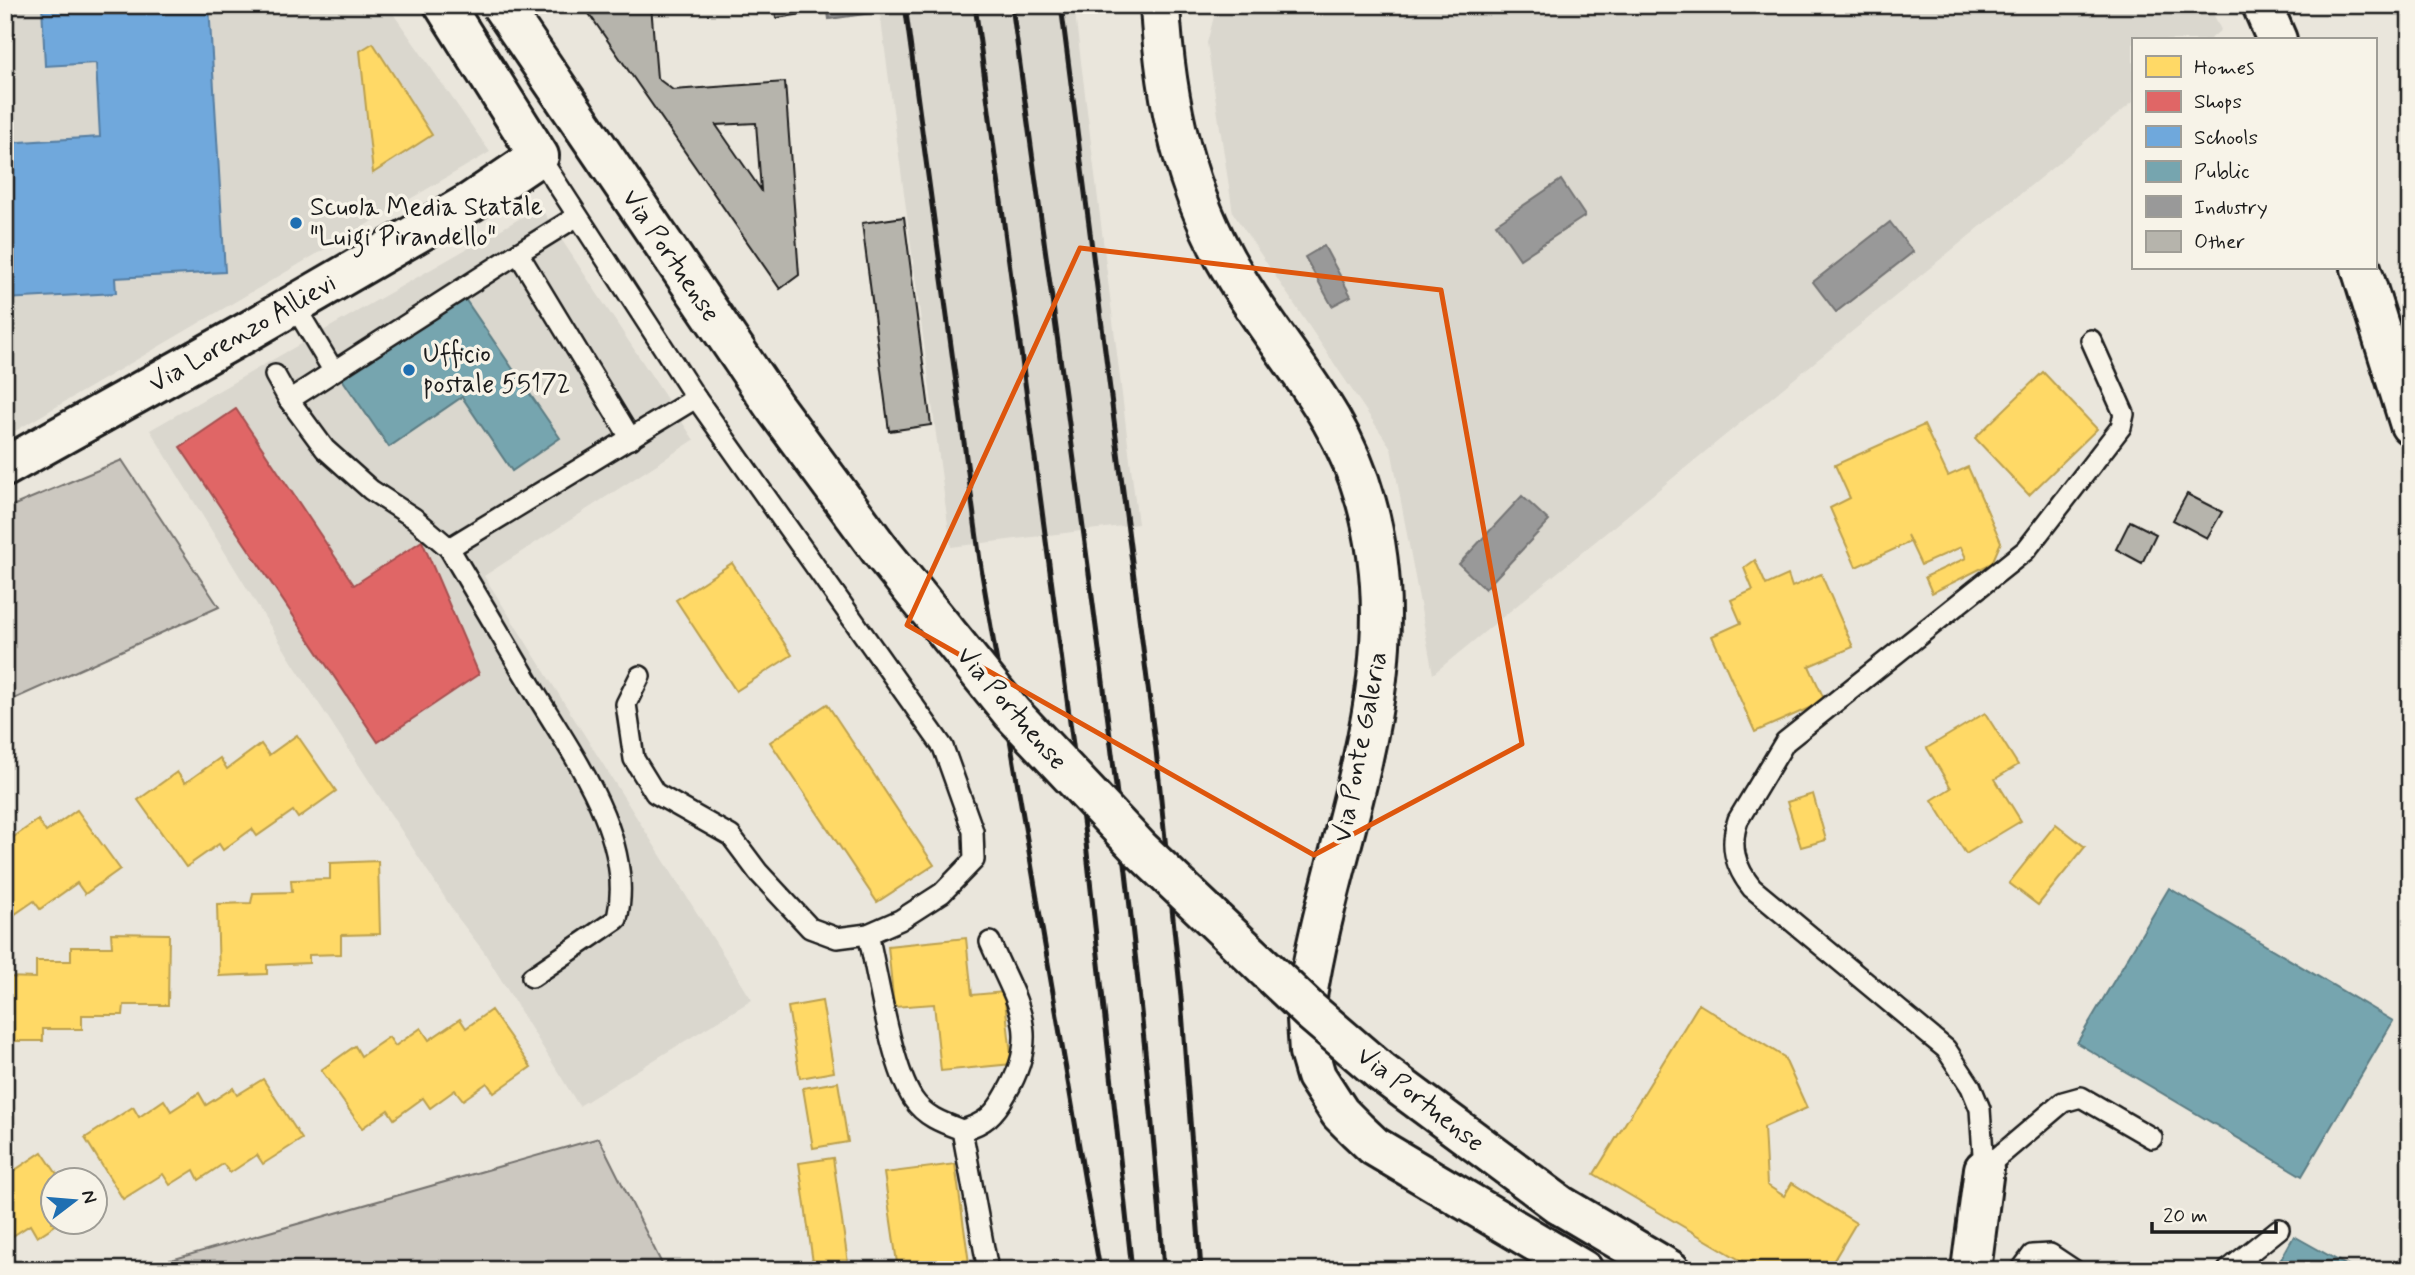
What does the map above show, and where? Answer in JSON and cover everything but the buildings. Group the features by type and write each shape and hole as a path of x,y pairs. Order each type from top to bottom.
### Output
{"street":[{"path":"444,5 539,156"},
{"name":"Via Portuense","path":"501,5 773,405 880,550 1012,713 1140,849 1310,1011 1381,1072 1560,1205 1670,1270"},
{"name":"Via Ponte Galeria","path":"1160,5 1164,71 1172,115 1193,193 1206,227 1237,280 1330,413 1344,440 1367,504 1377,557 1381,630 1374,710 1306,1003 1307,1040 1316,1076 1340,1114 1374,1146 1583,1270"},
{"path":"2262,5 2276,38"},
{"name":"Via Lorenzo Allievi","path":"5,467 121,405 471,202 539,156"},
{"path":"2362,270 2410,425"},
{"path":"1971,1270 1984,1169"}],"lane":[{"path":"539,156 576,217 696,398 943,747 973,831 974,860 942,893 900,920 868,934 836,938 810,928 758,872 731,836 654,793 634,759 626,704 640,676"},
{"path":"289,400 576,217"},
{"path":"518,253 631,439"},
{"path":"294,305 333,370"},
{"path":"1984,1169 1980,1109 1971,1087 1946,1049 1752,888 1736,862 1733,834 1738,820 1786,742 2026,550 2120,427 2124,414 2091,340"},
{"path":"275,375 289,400 325,449 371,490 414,518 449,548 597,795 619,862 623,896 617,919 532,977"},
{"path":"449,548 696,398"},
{"path":"868,934 901,1071 914,1100 935,1120 962,1129 978,1126 995,1114 1022,1068 1026,1040 1023,1019 990,942"},
{"path":"1984,1169 2063,1102 2081,1097 2152,1138"},
{"path":"962,1129 988,1270"},
{"path":"2228,1270 2279,1229"},
{"path":"2021,1270 2032,1255 2050,1254 2074,1270"}],"highlighted area":[{"path":"1080,248 1441,290 1522,744 1314,855 907,625"}],"shaded area":[{"path":"5,5 42,5 45,66 96,63 100,137 5,143"},
{"name":"Scuola Media Statale \"Luigi Pirandello\"","path":"209,5 387,5 490,152 5,437 5,299 115,293 115,278 225,272","holes":["373,43 432,135 374,173 360,52"]},
{"path":"879,5 1074,5 1138,524 951,547"},
{"path":"1217,5 2209,5 2221,30 2211,38 2132,38 2132,103 1433,674 1391,448 1233,213 1207,43"},
{"path":"540,207 694,440 484,576 752,1000 579,1106 484,952 458,918 294,665 150,430"},
{"path":"122,460 219,607 5,703 5,509"},
{"path":"599,1138 665,1270 136,1270"}],"railway":[{"path":"905,5 981,568 1100,1270"},
{"path":"975,5 1086,843 1132,1270"},
{"path":"1012,5 1117,795 1151,1111 1164,1270"},
{"path":"1061,5 1156,750 1181,997 1201,1270"}],"place":[{"name":"Scuola Media Statale \"Luigi Pirandello\"","path":"296,223"},
{"name":"Ufficio postale 55172","path":"409,370"}]}
